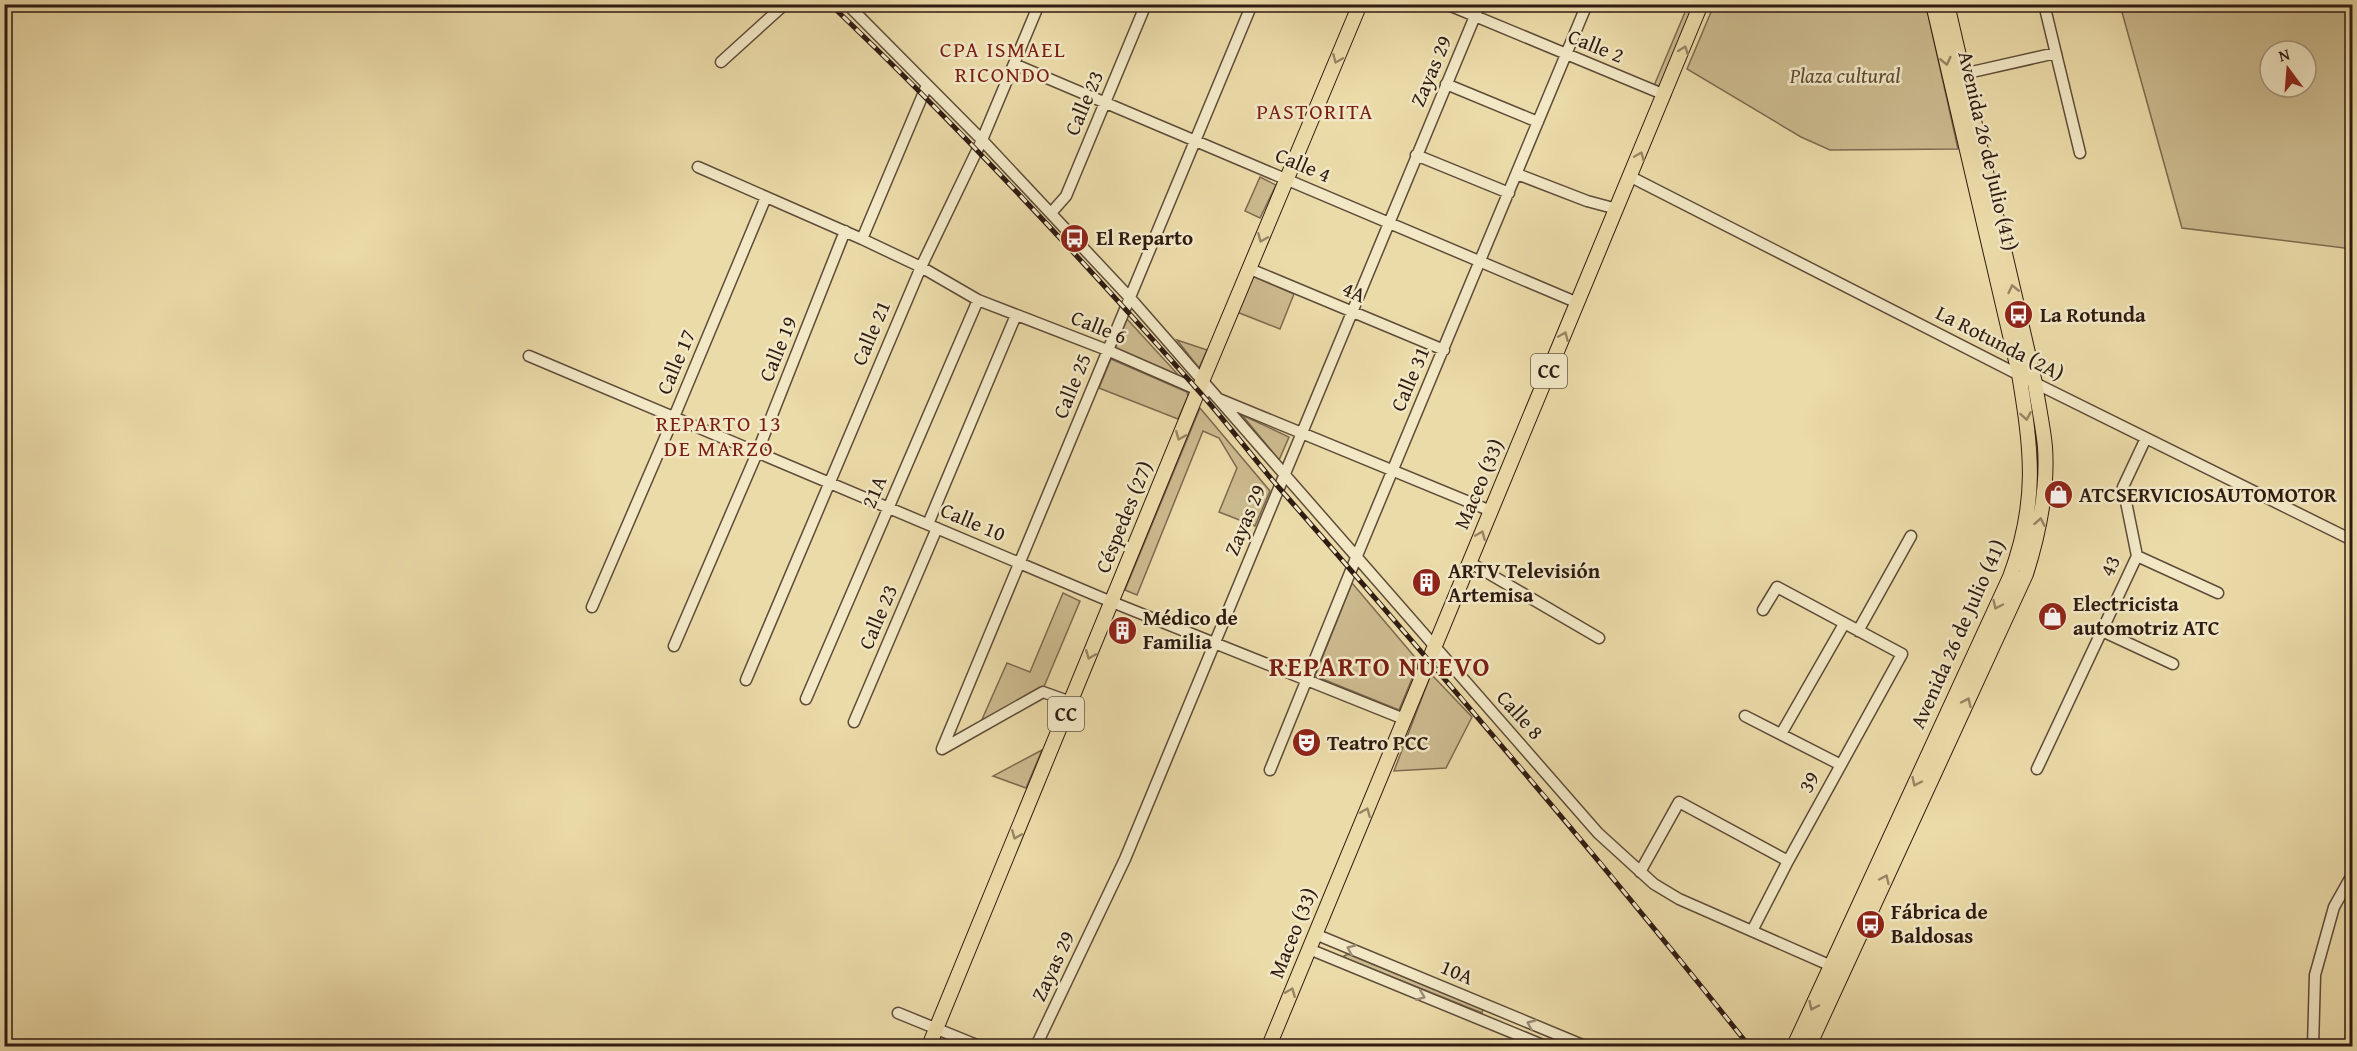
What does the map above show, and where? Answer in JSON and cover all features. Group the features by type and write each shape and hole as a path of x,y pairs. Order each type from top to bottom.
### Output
{"main road":[{"name":"Céspedes (27)","path":"929,1047 1200,386 1360,4"},
{"name":"Maceo (33)","path":"1269,1047 1701,4"},
{"name":"Avenida 26 de Julio (41)","path":"1809,1047 1838,968 2010,577 2022,545 2027,518 2031,475 2030,436 2019,375 1933,4"},
{"name":"Avenida 26 de Julio (41)","path":"1794,1047 1838,968 2026,574 2036,545 2043,505 2045,446 2035,383 1947,4"}],"street":[{"path":"720,62 785,4"},
{"name":"Calle 8","path":"847,4 982,140 1131,299 1200,386 1217,397 1598,833 1654,884 1679,899 1838,968"},
{"name":"Calle 21","path":"746,680 921,267 982,140 1039,4"},
{"name":"Calle 23","path":"1051,213 1066,196 1146,4"},
{"name":"Calle 25","path":"1071,702 1042,692 942,749 1252,4"},
{"name":"Calle 2","path":"1446,4 1665,95"},
{"name":"Zayas 29","path":"1036,1047 1125,860 1350,312 1480,4"},
{"name":"Calle 31","path":"1270,770 1587,4"},
{"path":"2044,4 2080,153"},
{"path":"1963,74 2056,53"},
{"name":"Calle 4","path":"1014,64 1578,303"},
{"path":"1446,84 1539,122"},
{"path":"862,238 927,85"},
{"path":"1416,155 1509,193"},
{"name":"Calle 6","path":"698,166 862,238 921,267 978,300 1200,386"},
{"path":"1517,174 1587,201 1617,209"},
{"name":"La Rotunda (2A)","path":"1631,177 2019,375 2352,540"},
{"name":"Calle 17","path":"592,607 766,197"},
{"name":"Calle 19","path":"674,646 757,453 845,231"},
{"name":"4A","path":"1250,268 1444,350"},
{"name":"21A","path":"806,699 978,300"},
{"name":"Calle 23","path":"854,722 1016,315"},
{"name":"Calle 10","path":"529,356 1112,601 1404,719"},
{"path":"1217,397 1301,434 1491,511"},
{"name":"43","path":"2037,769 2137,556 2123,487 2146,438"},
{"path":"1763,610 1777,587 1858,631 1911,536"},
{"path":"2137,556 2218,593"},
{"path":"1469,562 1599,638"},
{"path":"1781,734 1845,624"},
{"name":"39","path":"1752,932 1788,861 1902,654 1858,631"},
{"path":"2102,631 2174,664"},
{"path":"1745,716 1840,765"},
{"path":"1640,872 1679,802 1788,861"},
{"path":"2313,1047 2315,975 2334,907 2352,875"},
{"name":"10A","path":"1315,934 1585,1047"},
{"name":"10A","path":"1309,950 1545,1047"},
{"path":"1489,1023 1494,1009"},
{"path":"898,1013 979,1047"}],"green space":[{"path":"1688,5 1695,5 1660,91 1653,88"},
{"name":"Plaza cultural","path":"1714,5 1926,5 1958,149 1830,150 1801,137 1687,69"},
{"path":"2120,5 2352,5 2352,249 2182,228"},
{"path":"1260,177 1276,185 1260,218 1245,211"},
{"path":"1253,276 1294,294 1280,329 1237,312"},
{"path":"1127,319 1183,380 1115,349"},
{"path":"1177,340 1207,350 1199,368"},
{"path":"1111,359 1187,392 1188,396 1178,419 1099,388"},
{"path":"1200,408 1270,491 1255,526 1219,512 1237,468 1219,438 1203,431 1137,595 1125,590"},
{"path":"1242,415 1289,437 1279,460"},
{"path":"1352,583 1419,662 1399,710 1315,676"},
{"path":"1063,593 1080,601 1043,689 980,724 1007,663 1030,672"},
{"path":"1431,674 1472,717 1446,768 1394,771"},
{"path":"1042,750 1026,788 993,776"},
{"path":"1348,954 1483,1009 1482,1013 1347,959 1344,956"}],"railway":[{"path":"830,4 1017,192 1207,401 1577,835 1749,1046"}],"place":[{"name":"El Reparto","path":"1075,238"},
{"name":"La Rotunda","path":"2019,315"},
{"name":"ATCSERVICIOSAUTOMOTOR","path":"2058,495"},
{"name":"ARTV Televisión Artemisa","path":"1427,583"},
{"name":"Electricista automotriz ATC","path":"2052,616"},
{"name":"Médico de Familia","path":"1122,630"},
{"name":"Teatro PCC","path":"1306,743"},
{"name":"Fábrica de Baldosas","path":"1870,924"}],"district":[{"name":"CPA ISMAEL RICONDO","path":"1003,62"},
{"name":"PASTORITA","path":"1315,111"},
{"name":"REPARTO 13 DE MARZO","path":"719,436"},
{"name":"REPARTO NUEVO","path":"1380,667"}]}
